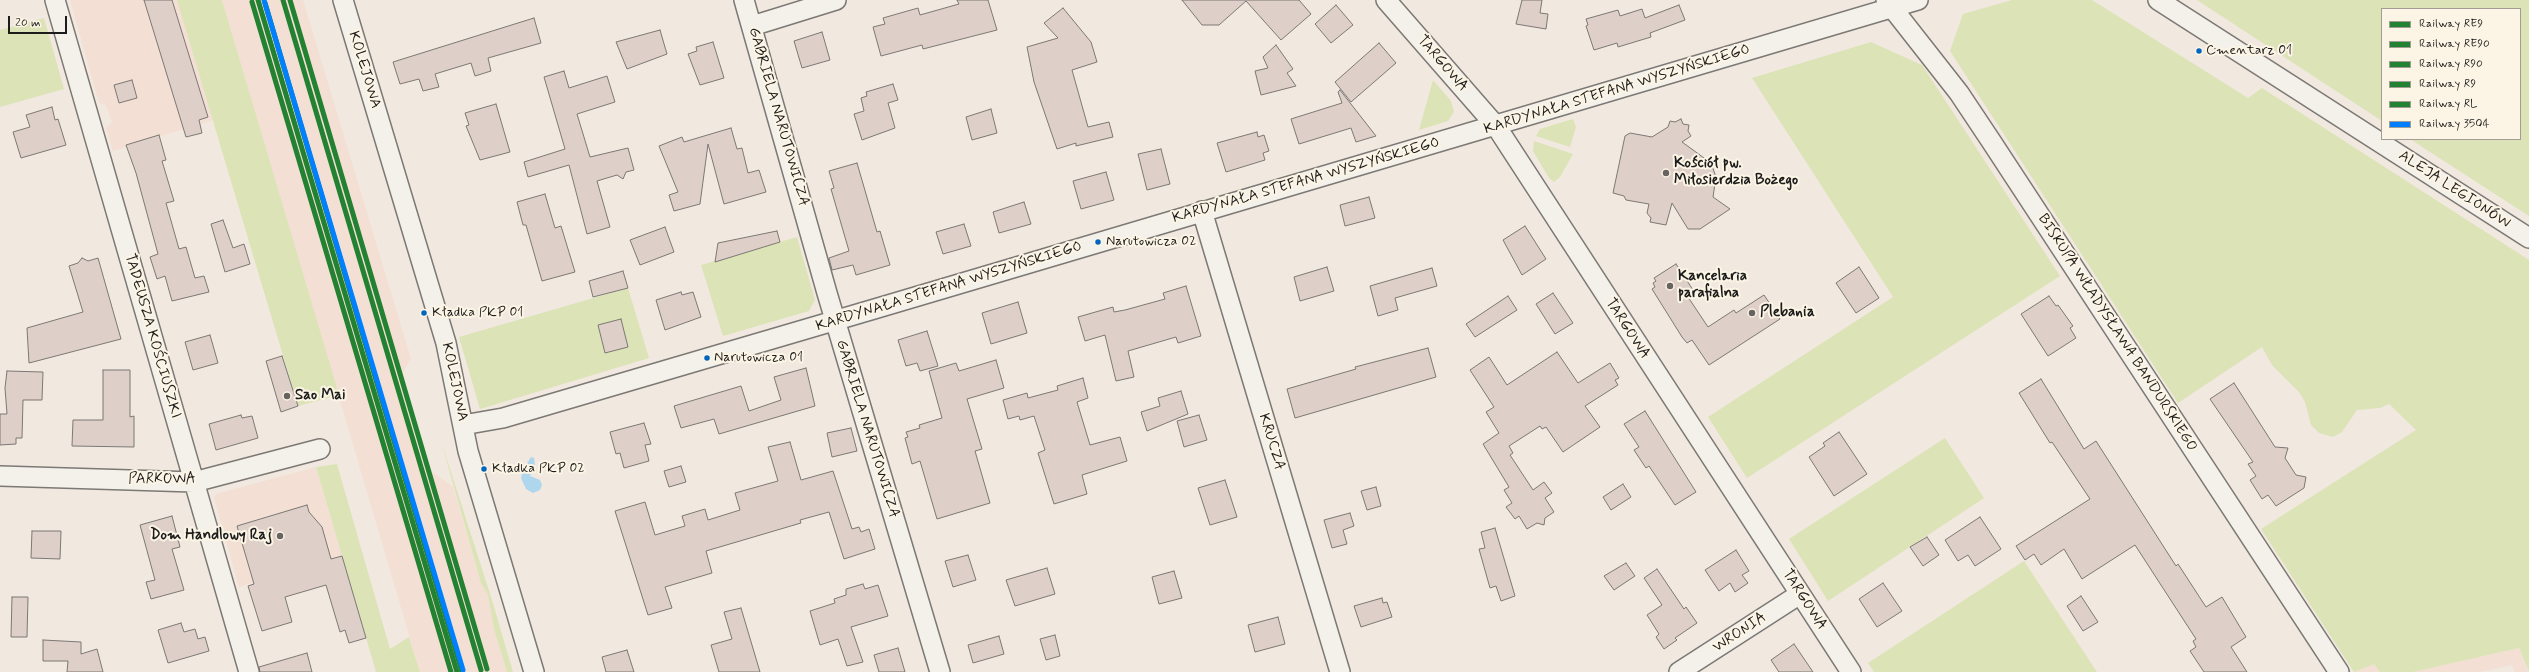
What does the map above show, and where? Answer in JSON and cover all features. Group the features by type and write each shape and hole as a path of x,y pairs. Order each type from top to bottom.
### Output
{"street":[{"name":"TADEUSZA KOŚCIUSZKI","path":"55,0 249,672"},
{"name":"KOLEJOWA","path":"343,0 446,343 468,451 534,672"},
{"name":"GABRIELA NARUTOWICZA","path":"744,0 835,321 940,672"},
{"path":"752,26 836,0"},
{"name":"TARGOWA","path":"1386,0 1496,126 1851,672"},
{"name":"KARDYNAŁA STEFANA WYSZYŃSKIEGO","path":"463,425 503,418 835,321 1202,211 1496,126 1889,4 1918,0"},
{"name":"ALEJA LEGIONÓW","path":"2158,0 2529,238"},
{"name":"BISKUPA WŁADYSŁAWA BANDURSKIEGO","path":"1889,4 1959,93 2339,672"},
{"name":"KRUCZA","path":"1202,211 1340,672"},
{"name":"PARKOWA","path":"0,476 194,482 320,450"},
{"name":"WRONIA","path":"1679,672 1800,594"}],"shaded area":[{"path":"70,0 177,0 213,120 113,151 106,128 112,122 106,105 99,103"},
{"path":"222,0 303,0 411,359 402,374 430,470 453,487 481,583 488,595 494,629 507,672 420,672"},
{"path":"316,467 342,556 239,587 214,498 216,494"},
{"path":"2519,648 2528,672 2515,672 2512,665 2480,672 2413,672"},
{"path":"2374,663 2380,672 2355,672"}],"green space":[{"path":"177,0 222,0 339,395 298,406"},
{"path":"2012,0 2092,0 2248,98 2262,88 2529,260 2529,672 2519,648 2413,672 2380,672 2374,664 2354,672 2261,529 2416,430 2389,404 2380,408 2357,410 2342,432 2333,437 2319,433 2311,425 2305,402 2299,392 2272,365 2262,347 2178,403 1950,51 1963,14"},
{"path":"2197,0 2529,0 2529,216 2412,140 2521,140 2521,8 2381,8 2381,120"},
{"path":"44,18 64,89 0,107 0,30"},
{"path":"1871,42 1922,65 2060,276 1747,478 1708,417 1893,297 1752,78"},
{"path":"1433,80 1451,101 1454,112 1448,121 1419,130"},
{"path":"1573,119 1576,127 1570,147 1536,136 1540,129"},
{"path":"1534,141 1573,154 1560,177 1554,182 1549,178 1533,151"},
{"path":"797,237 815,300 809,311 723,336 701,265"},
{"path":"628,288 649,358 480,409 459,337"},
{"path":"1945,438 1984,498 1828,601 1789,539"},
{"path":"441,441 492,600 513,672 507,672 494,629 488,595 481,583"},
{"path":"337,464 390,649 409,637 420,672 376,672 316,467"},
{"path":"2024,561 2097,672 1874,672 1868,663"}],"water":[{"path":"531,457 534,458 535,465 530,476 540,480 542,485 540,490 533,493 526,489 521,478 523,470"}],"building":[{"path":"144,0 172,0 208,117 199,120 202,133 186,137"},
{"path":"957,0 988,0 997,30 923,49 922,45 881,56 873,27 885,24 883,18 918,8 920,15 959,4"},
{"path":"1182,0 1299,0 1311,14 1281,40 1246,1 1219,25 1202,25"},
{"path":"1522,0 1542,0 1540,13 1548,14 1546,29 1516,24"},
{"path":"1336,5 1353,25 1331,43 1315,24"},
{"path":"1679,5 1685,20 1650,33 1651,37 1618,47 1617,43 1594,50 1586,26 1588,25 1586,19 1618,10 1620,16 1642,9 1645,18"},
{"path":"1063,8 1091,42 1097,62 1072,70 1088,127 1109,122 1113,137 1076,146 1076,143 1057,149 1034,82 1027,47 1058,38 1044,23"},
{"path":"534,18 541,43 488,58 491,71 475,76 471,63 435,74 439,87 423,91 419,79 400,84 393,62"},
{"path":"660,30 667,54 627,69 616,42"},
{"path":"822,32 830,60 802,68 794,41"},
{"path":"713,42 724,78 700,85 688,54 697,51 696,47"},
{"path":"1379,43 1396,63 1351,102 1335,82"},
{"path":"1276,45 1293,69 1287,73 1296,86 1261,95 1255,71 1268,68 1263,57"},
{"path":"564,71 569,88 607,76 615,102 577,114 590,157 628,148 634,170 626,172 623,179 617,175 597,181 610,227 587,234 569,165 528,177 524,162 565,149 544,77"},
{"path":"132,80 137,98 119,103 114,85"},
{"path":"893,84 898,100 888,103 895,128 862,140 854,114 864,111 861,98 867,96 866,92"},
{"path":"1340,90 1376,136 1356,142 1351,128 1299,144 1291,119 1342,103 1338,92"},
{"path":"496,104 510,152 480,160 466,126 469,125 465,113"},
{"path":"52,107 55,120 58,119 66,145 21,158 13,132 30,127 26,115"},
{"path":"991,109 997,133 972,140 966,117"},
{"name":"Kościół pw. Miłosierdzia Bożego","path":"1681,119 1683,124 1689,125 1688,131 1691,136 1682,142 1711,163 1716,177 1713,197 1730,209 1700,229 1688,229 1672,203 1666,225 1650,222 1651,218 1647,213 1649,204 1626,200 1624,196 1613,193 1625,136 1630,133 1652,137 1668,127 1670,121 1675,122"},
{"path":"731,128 737,149 742,148 748,173 759,170 766,192 724,204 708,144 700,204 674,211 669,195 678,192 659,146 682,137 684,142"},
{"path":"1257,132 1258,137 1264,135 1269,151 1263,153 1265,160 1226,172 1217,143"},
{"path":"159,135 166,160 162,161 174,201 166,203 179,249 186,247 195,278 204,276 209,292 172,301 165,276 157,279 150,257 158,254 136,173 126,145"},
{"path":"1161,149 1170,184 1147,190 1138,154"},
{"path":"857,163 877,232 880,231 890,265 856,275 853,265 832,270 829,258 849,251 831,189 834,188 829,171"},
{"path":"1106,172 1114,200 1081,209 1073,181"},
{"path":"545,194 555,228 561,226 575,272 542,281 526,225 523,225 517,202"},
{"path":"1369,197 1375,218 1345,226 1340,205"},
{"path":"1024,202 1031,224 999,233 993,212"},
{"path":"223,220 233,248 244,244 250,264 225,272 211,224"},
{"path":"964,224 971,246 943,254 936,232"},
{"path":"1525,226 1546,259 1522,275 1503,240"},
{"path":"665,227 674,252 640,265 630,240"},
{"path":"777,231 780,242 715,262 718,243"},
{"path":"82,258 88,261 98,258 121,339 29,363 27,328 83,312 69,266 78,263"},
{"name":"Plebania","path":"1676,264 1695,293 1688,297 1708,327 1734,310 1736,313 1764,295 1780,319 1709,365 1692,340 1687,343 1682,337 1652,289 1655,287 1653,283 1656,281 1654,278"},
{"path":"1327,267 1334,291 1300,301 1294,277"},
{"path":"1859,267 1879,298 1856,313 1836,283"},
{"path":"1432,268 1437,286 1395,298 1398,310 1378,316 1370,286"},
{"path":"623,271 628,288 593,297 589,281"},
{"path":"1186,286 1201,336 1178,343 1176,337 1128,351 1134,377 1116,381 1105,335 1085,341 1078,317 1113,307 1114,312 1165,299 1163,293"},
{"path":"681,292 682,295 693,292 701,317 665,330 656,300"},
{"path":"1553,293 1573,323 1555,334 1536,304"},
{"path":"1508,296 1517,310 1475,337 1466,324"},
{"path":"2049,296 2056,306 2058,305 2073,326 2070,328 2076,338 2048,356 2021,314"},
{"path":"1018,302 1027,333 991,344 982,313"},
{"path":"621,319 628,347 605,353 598,325"},
{"path":"927,331 938,366 920,371 917,363 906,366 898,340"},
{"path":"210,335 218,363 193,370 185,342"},
{"path":"1428,348 1436,377 1295,418 1287,389 1356,369 1355,367"},
{"path":"1557,352 1578,383 1610,363 1619,378 1615,380 1618,385 1585,406 1600,427 1563,452 1546,427 1542,429 1540,426 1509,446 1513,453 1510,455 1533,490 1544,482 1552,493 1545,498 1554,512 1545,518 1544,525 1537,523 1527,529 1519,516 1515,519 1506,507 1512,503 1504,490 1509,487 1483,444 1499,433 1486,412 1494,407 1470,370 1489,357 1507,385"},
{"path":"282,356 298,406 281,412 266,361"},
{"path":"996,360 1004,388 967,399 982,449 975,451 990,503 937,519 920,461 912,464 905,438 908,437 906,432 920,428 919,425 942,418 929,371 956,363 959,371"},
{"path":"806,368 815,406 719,434 714,419 681,428 674,406 741,386 749,411 781,400 774,377"},
{"path":"103,370 130,370 130,417 134,416 134,447 72,446 73,420 103,420"},
{"path":"7,371 43,372 42,400 23,400 22,438 16,438 16,444 0,445 0,414 7,414 5,388"},
{"path":"1083,378 1088,398 1077,402 1090,445 1120,437 1127,461 1082,475 1087,494 1054,504 1038,453 1045,450 1034,416 1020,420 1019,416 1008,419 1003,400 1027,393 1028,398 1058,390 1057,386"},
{"path":"2041,379 2084,449 2096,441 2176,566 2178,564 2206,607 2222,597 2246,637 2231,647 2247,672 2204,672 2190,651 2196,647 2193,641 2196,639 2135,545 2082,579 2064,549 2041,565 2034,554 2025,560 2016,546 2090,499 2052,442 2050,443 2019,393"},
{"path":"2234,383 2275,447 2288,448 2285,458 2296,475 2306,477 2304,488 2276,506 2268,495 2262,499 2250,480 2256,476 2248,464 2253,462 2210,399"},
{"path":"1181,391 1188,414 1147,431 1141,412 1160,406 1158,398"},
{"path":"1645,411 1696,492 1675,505 1649,466 1646,468 1634,450 1639,447 1624,424"},
{"path":"241,415 242,418 252,416 258,438 216,450 209,424"},
{"path":"1199,415 1207,440 1184,447 1177,421"},
{"path":"644,423 651,444 645,445 649,461 624,468 620,453 616,454 610,432"},
{"path":"851,428 857,451 832,457 827,433"},
{"path":"1839,432 1867,474 1834,496 1809,457 1825,446 1823,443"},
{"path":"790,442 801,480 833,471 852,529 859,527 861,532 869,529 875,549 844,559 829,512 800,520 801,523 706,551 712,573 665,587 672,608 648,615 615,511 645,502 655,535 685,526 682,516 705,509 708,520 740,510 735,493 778,481 768,447"},
{"path":"681,466 686,482 669,487 664,471"},
{"path":"1225,480 1237,517 1210,525 1198,488"},
{"path":"1623,484 1631,497 1611,510 1603,497"},
{"path":"1376,487 1381,506 1367,510 1361,491"},
{"path":"307,505 309,512 322,527 331,559 342,556 366,638 349,643 345,630 340,632 326,585 285,597 292,622 262,631 248,586 254,584 237,526"},
{"path":"1350,513 1354,526 1343,530 1347,544 1332,548 1324,520"},
{"path":"172,516 180,547 172,549 184,590 151,599 146,582 155,580 140,525"},
{"path":"1980,517 2001,549 1975,566 1968,555 1958,561 1945,540"},
{"path":"1495,528 1515,596 1501,601 1496,586 1490,588 1479,549 1485,548 1481,532"},
{"path":"32,531 61,531 60,559 31,558"},
{"path":"1927,537 1939,555 1923,566 1910,547"},
{"path":"1736,550 1749,571 1742,575 1748,583 1735,592 1730,583 1719,591 1705,570"},
{"path":"968,555 976,580 953,587 945,561"},
{"path":"1626,563 1635,576 1614,590 1604,576"},
{"path":"1047,568 1055,594 1015,606 1006,580"},
{"path":"1657,569 1684,609 1686,607 1697,623 1675,638 1677,640 1664,649 1656,637 1659,634 1647,615 1662,605 1644,578"},
{"path":"1174,571 1182,598 1159,604 1152,577"},
{"path":"1883,583 1902,611 1877,627 1859,599"},
{"path":"863,584 865,589 878,585 888,616 851,627 863,662 847,666 838,639 820,645 810,611 835,603 834,599 846,595 846,589"},
{"path":"2081,596 2098,622 2083,631 2067,606"},
{"path":"12,597 28,597 27,637 11,637"},
{"path":"1382,598 1383,603 1387,602 1392,617 1361,627 1354,606"},
{"path":"741,608 760,672 719,672 711,645 732,639 724,612"},
{"path":"1278,617 1285,644 1255,652 1248,625"},
{"path":"181,623 184,632 195,629 198,639 205,637 209,651 168,663 158,630"},
{"path":"1055,635 1060,656 1046,660 1040,639"},
{"path":"999,636 1004,654 973,663 968,645"},
{"path":"43,640 81,642 81,654 97,649 103,672 67,672 68,661 43,661"},
{"path":"1794,644 1813,672 1779,672 1771,660"},
{"path":"898,648 905,672 879,672 874,655"},
{"path":"627,650 634,672 606,672 602,657"},
{"path":"307,653 312,672 260,672 259,667"}],"rail line":[{"name":"RE9","path":"258,0 457,672"},
{"name":"3504","path":"264,0 463,670"},
{"name":"R90","path":"283,0 481,670"},
{"name":"RL","path":"290,0 487,669"},
{"name":"RE90","path":"252,2 451,672"},
{"name":"R9","path":"265,3 462,672"}],"place":[{"name":"Cmentarz 01","path":"2199,51"},
{"name":"Kościół pw. Miłosierdzia Bożego","path":"1666,173"},
{"name":"Narutowicza 02","path":"1098,242"},
{"name":"Kancelaria parafialna","path":"1670,286"},
{"name":"Kładka PKP 01","path":"424,313"},
{"name":"Plebania","path":"1752,313"},
{"name":"Narutowicza 01","path":"707,358"},
{"name":"Sao Mai","path":"287,396"},
{"name":"Kładka PKP 02","path":"484,469"},
{"name":"Dom Handlowy Raj","path":"280,536"}]}
